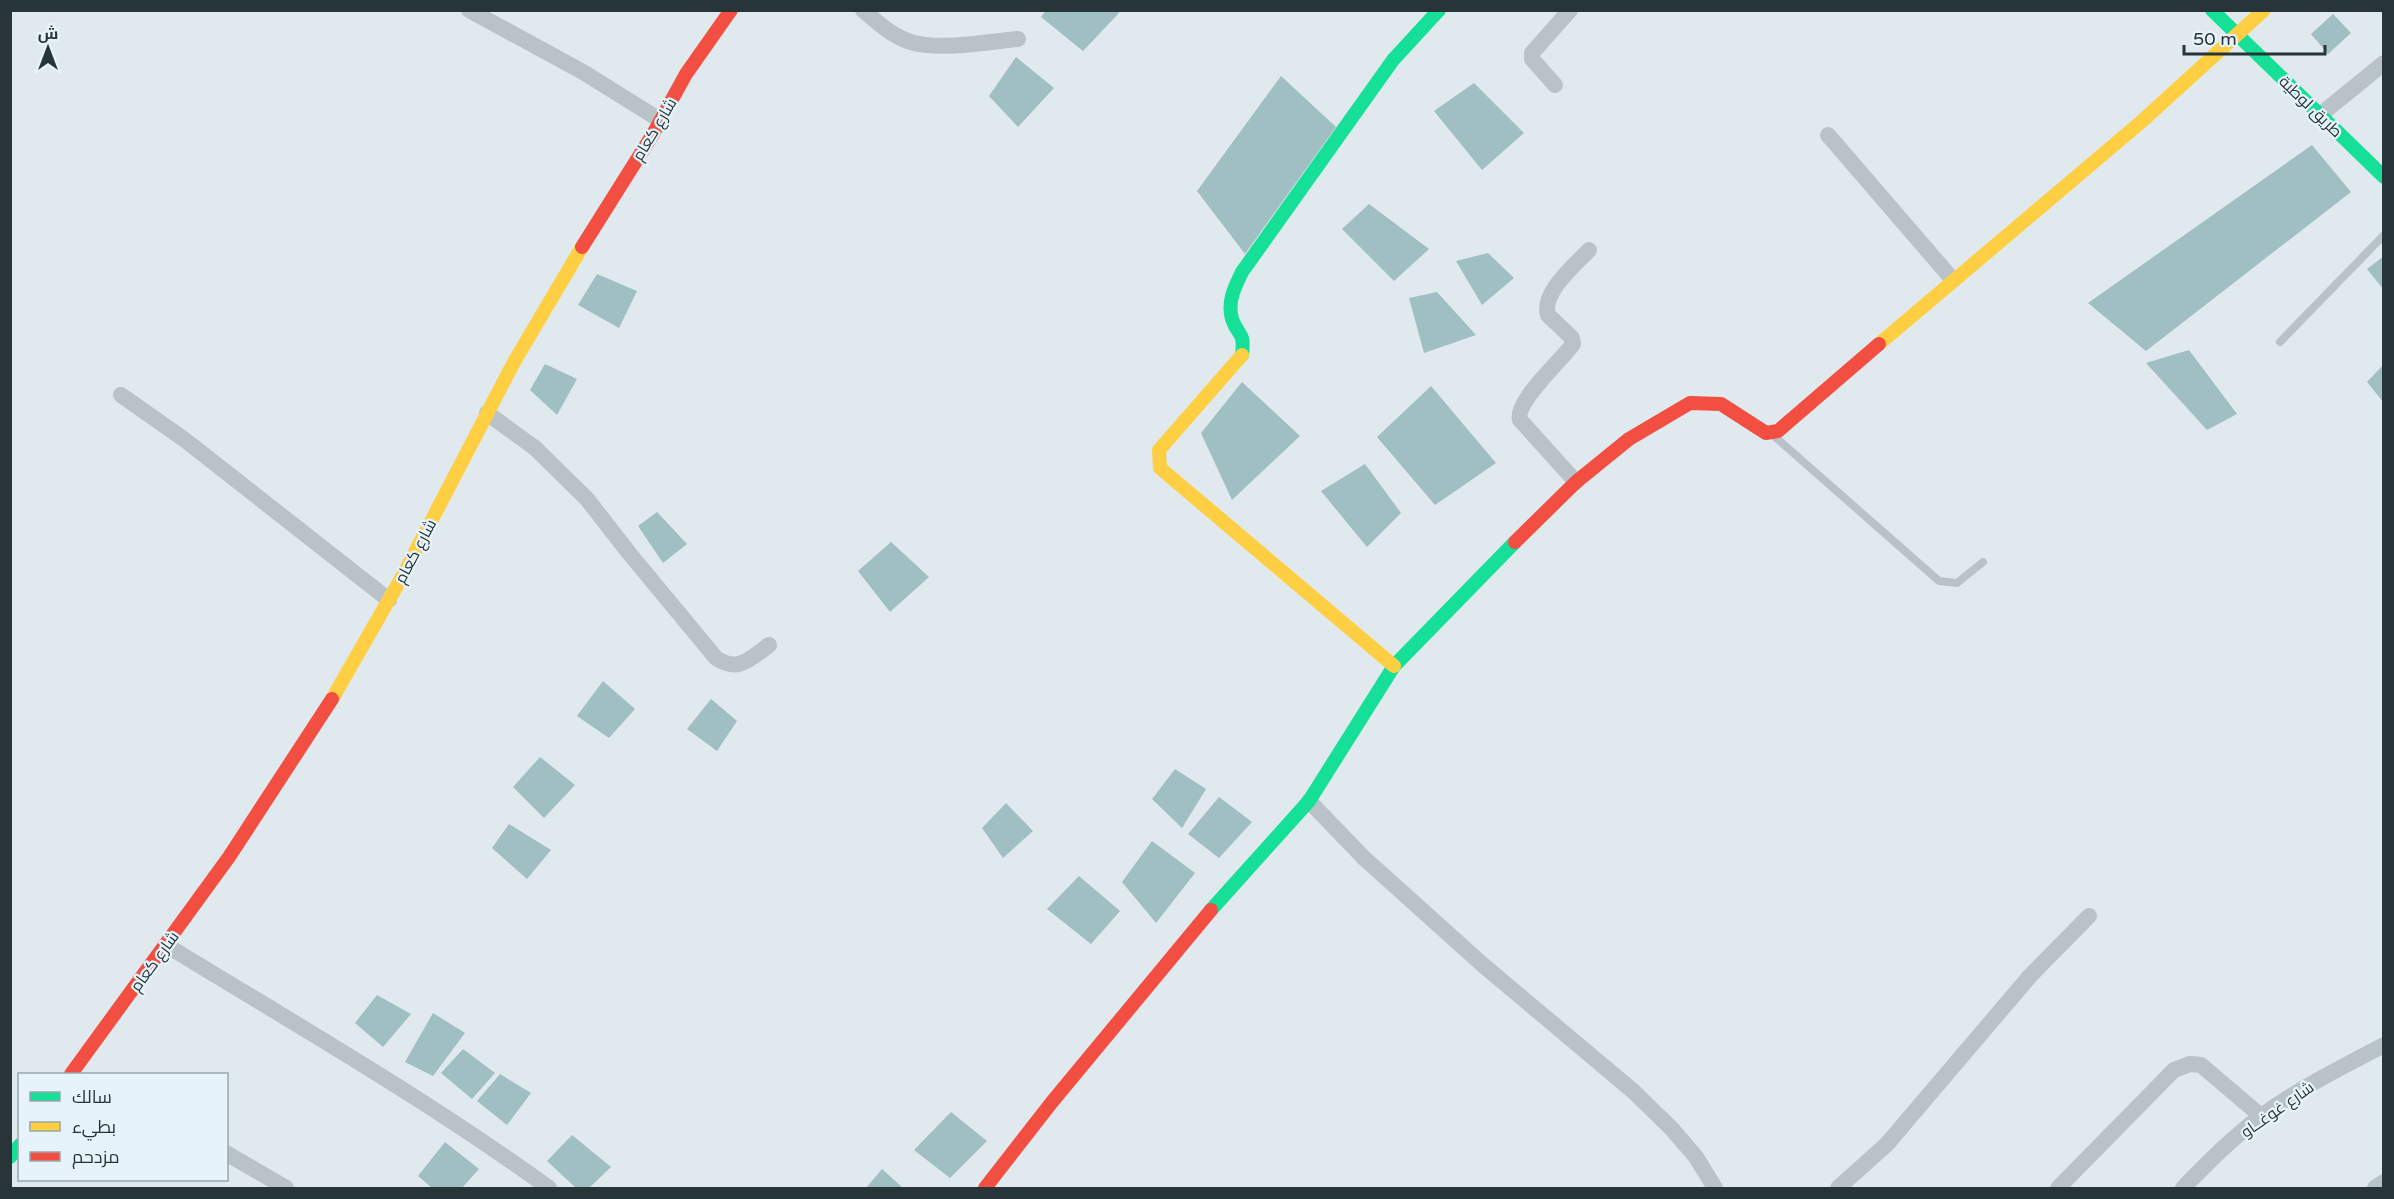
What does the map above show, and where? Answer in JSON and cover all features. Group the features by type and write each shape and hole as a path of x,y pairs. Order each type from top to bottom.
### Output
{"street":[{"path":"469,10 583,72 660,120"},
{"name":"شارع كعام","path":"78,1072 229,857 322,717 389,600 514,362 686,74 731,10"},
{"path":"863,10 886,31 915,44 952,45 1018,39"},
{"path":"1394,666 1160,468 1160,450 1242,357 1244,340 1232,319 1230,297 1242,272 1393,60 1439,10"},
{"path":"1555,85 1532,59 1532,53 1570,10"},
{"name":"طريق لوطية","path":"2212,10 2384,177"},
{"path":"985,1188 1052,1102 1138,1001 1215,905 1309,801 1394,666 1523,533 1576,482 1629,439 1690,403 1721,404 1751,424 1772,433 1784,427 1953,279 2140,122 2265,10"},
{"path":"2320,115 2384,63"},
{"path":"1828,135 1953,279"},
{"path":"1576,482 1520,420 1519,415 1520,409 1539,384 1574,344 1572,338 1550,318 1546,310 1557,283 1589,250"},
{"path":"122,396 241,482 389,600"},
{"path":"488,413 536,448 587,499 716,658 724,664 744,664 768,645"},
{"path":"1309,801 1364,858 1672,1129 1696,1157 1715,1188"},
{"path":"1838,1188 1887,1144 2030,976 2090,916"},
{"path":"166,945 295,1022 480,1139 549,1188"},
{"name":"شارع غوغــاو","path":"2183,1188 2212,1157 2261,1116 2319,1080 2384,1045"},
{"path":"2058,1188 2129,1118 2160,1083 2184,1065 2201,1065 2261,1116"},
{"path":"228,1154 286,1188"},
{"path":"2375,1188 2384,1182"}],"lane":[{"path":"2280,342 2384,235"},
{"path":"1772,433 1939,581 1957,583 1983,562"}],"building":[{"path":"1046,10 1116,10 1119,13 1083,51 1041,17"},
{"path":"2333,14 2351,33 2328,54 2311,34"},
{"path":"1016,57 1054,88 1018,127 989,96"},
{"path":"1281,76 1336,127 1245,254 1197,191"},
{"path":"1474,83 1524,133 1482,170 1434,111"},
{"path":"2312,145 2351,192 2146,351 2088,303"},
{"path":"1369,204 1429,249 1394,281 1342,229"},
{"path":"1488,253 1514,278 1482,305 1456,261"},
{"path":"2384,256 2384,290 2367,269"},
{"path":"597,274 637,291 619,328 578,305"},
{"path":"1437,292 1476,335 1424,353 1409,298"},
{"path":"2189,350 2237,414 2207,430 2146,363"},
{"path":"545,364 577,379 557,415 530,390"},
{"path":"2384,364 2384,403 2367,382"},
{"path":"1242,382 1300,436 1232,500 1201,433"},
{"path":"1431,386 1496,463 1435,505 1377,437"},
{"path":"1365,464 1401,513 1367,547 1321,491"},
{"path":"657,512 687,544 663,563 638,526"},
{"path":"891,542 929,577 890,612 858,571"},
{"path":"603,681 635,709 609,738 577,716"},
{"path":"711,699 737,721 717,751 687,729"},
{"path":"540,757 575,785 544,818 513,787"},
{"path":"1175,769 1206,789 1182,828 1152,799"},
{"path":"1219,797 1252,822 1219,858 1188,834"},
{"path":"1006,803 1033,831 1003,858 982,828"},
{"path":"509,824 551,850 527,879 492,848"},
{"path":"1152,841 1195,873 1156,923 1122,882"},
{"path":"1079,876 1120,911 1091,944 1047,909"},
{"path":"377,995 411,1014 383,1047 355,1023"},
{"path":"433,1013 465,1033 433,1076 405,1062"},
{"path":"463,1049 495,1073 472,1099 441,1073"},
{"path":"500,1074 531,1093 507,1125 477,1101"},
{"path":"951,1112 987,1141 950,1178 914,1150"},
{"path":"572,1135 611,1167 589,1188 576,1188 547,1161"},
{"path":"445,1142 479,1169 462,1188 432,1188 418,1176"},
{"path":"882,1169 903,1188 866,1188"}],"traffic: fast":[{"path":"1242,355 1242,337 1234,325 1230,306 1232,294 1242,272 1393,60 1439,10"},
{"path":"2212,10 2384,177"},
{"path":"1211,910 1309,801 1394,666 1515,542"},
{"path":"10,1157 18,1147"}],"traffic: slow":[{"path":"1879,344 2141,122 2264,10"},
{"path":"332,699 402,577 514,362 582,247"},
{"path":"1242,355 1159,450 1160,468 1394,666"}],"traffic: jam":[{"path":"582,247 653,134 686,74 731,10"},
{"path":"1515,542 1576,482 1629,439 1690,403 1721,404 1766,433 1778,431 1879,344"},
{"path":"72,1073 229,857 332,699"},
{"path":"985,1188 1052,1102 1211,910"}]}
